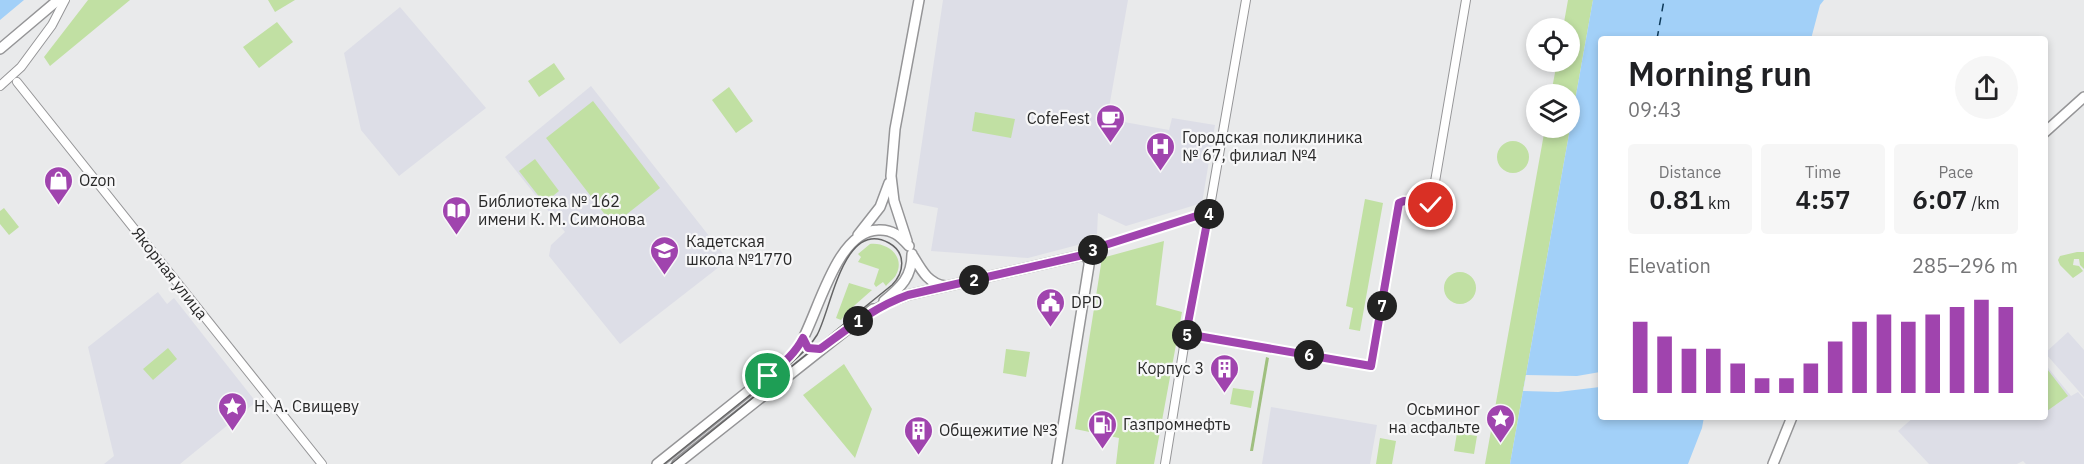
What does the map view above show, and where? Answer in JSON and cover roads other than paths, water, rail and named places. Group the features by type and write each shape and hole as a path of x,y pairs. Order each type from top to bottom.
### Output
{"street":[{"path":"0,49 58,0"},
{"path":"0,87 21,68 52,25 65,0"},
{"path":"677,464 904,284 912,265 910,250 894,201 891,176 895,129 919,0"},
{"path":"1165,464 1246,0"},
{"path":"1186,334 1371,366 1399,203 1404,201 1431,205 1466,0"},
{"path":"38,17 48,18 52,25"},
{"path":"0,87 17,82 21,68"},
{"name":"Якорная улица","path":"17,82 322,464"},
{"path":"2048,129 2084,97"},
{"path":"657,464 786,361 798,348 826,282 841,256 880,207 891,176"},
{"path":"869,312 908,295 1083,255 1102,246 1209,212"},
{"path":"855,239 873,230 894,232 901,237 927,278 947,287"},
{"path":"1058,464 1089,265 1089,260 1083,255"},
{"path":"803,338 808,348 820,349"},
{"path":"1773,464 1791,420"}],"water":[{"path":"0,0 24,0 0,20"},
{"path":"1593,0 1824,0 1820,5 1812,36 1598,36 1598,420 1703,420 1688,464 1510,464 1568,138 1580,138 1580,84 1578,84"}],"tram line":[{"path":"664,464 791,363 812,343 822,323 841,271 860,243 873,239 895,247 902,263 899,275 892,285 671,464"}],"place":[{"name":"CofeFest","path":"1111,144"},
{"name":"Городская поликлиника № 67, филиал №4","path":"1161,172"},
{"name":"Ozon","path":"58,206"},
{"name":"Библиотека № 162 имени К. М. Симонова","path":"457,236"},
{"name":"Кадетская школа №1770","path":"665,276"},
{"name":"DPD","path":"1050,328"},
{"name":"Корпус 3","path":"1225,394"},
{"name":"Н. А. Свищеву","path":"233,432"},
{"name":"Осьминог на асфальте","path":"1501,444"},
{"name":"Газпромнефть","path":"1102,450"},
{"name":"Общежитие №3","path":"918,456"}]}
